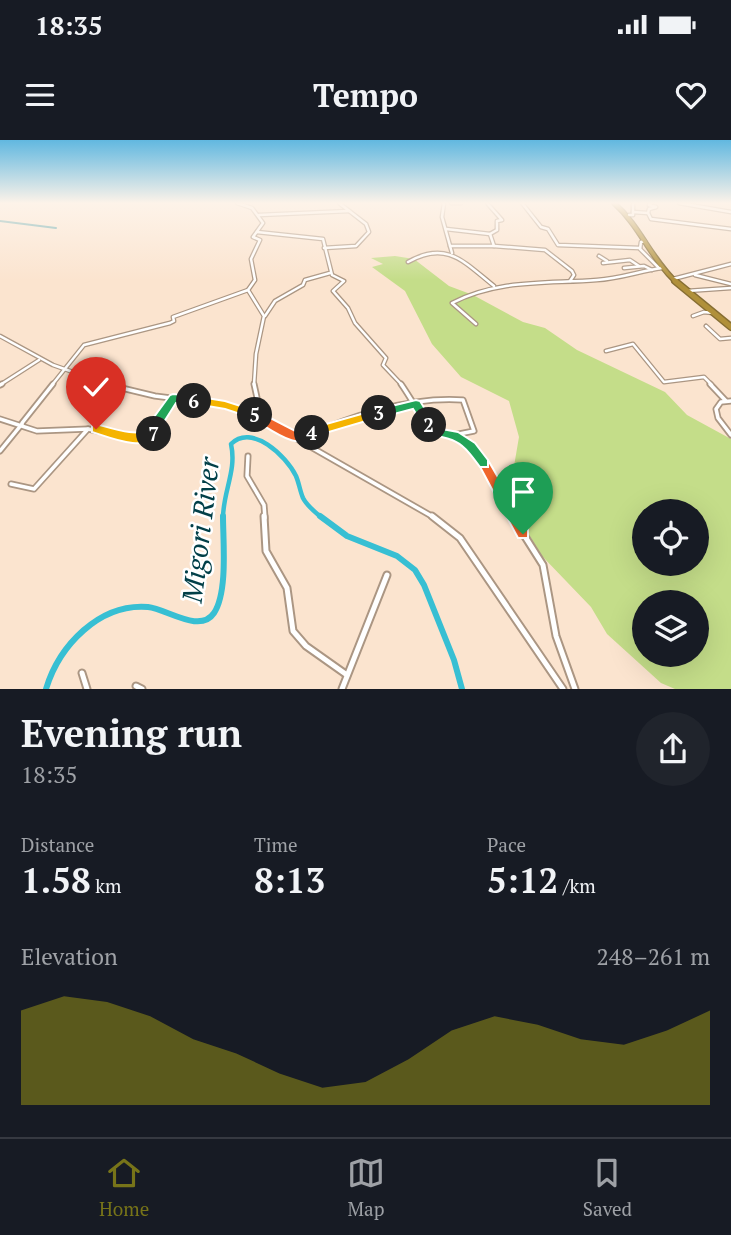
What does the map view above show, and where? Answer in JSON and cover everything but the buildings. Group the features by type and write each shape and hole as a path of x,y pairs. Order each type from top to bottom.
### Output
{"highway":[{"path":"640,229 659,269 731,328"}],"street":[{"path":"0,451 87,343 173,322 173,317 248,290 255,280 250,267 253,249 260,240 253,237 260,229"},
{"path":"324,248 356,246 369,232 368,229"},
{"path":"495,286 452,253 446,229 490,234 497,229"},
{"path":"547,229 558,245 640,248"},
{"path":"257,232 323,239 330,273 334,278 344,281 333,291 358,326 382,351 386,358 383,365 416,404 436,432 454,435 474,431 463,400 447,399 416,404 339,424 299,439"},
{"path":"490,234 494,246"},
{"path":"645,241 640,242 640,248 659,269"},
{"path":"450,246 545,250 572,271 574,275 570,281"},
{"path":"408,262 423,253 452,253"},
{"path":"599,256 608,262"},
{"path":"603,262 630,260 639,266"},
{"path":"673,279 731,264"},
{"path":"624,268 645,266 659,269"},
{"path":"645,266 652,270"},
{"path":"476,324 452,303 495,286 512,283 613,278 659,269"},
{"path":"262,418 254,399 252,373 264,316 275,301 303,285 305,280 330,273"},
{"path":"693,274 731,286"},
{"path":"687,291 731,286"},
{"path":"248,290 264,316"},
{"path":"693,316 704,312 716,314"},
{"path":"706,326 720,339 731,338"},
{"path":"0,336 39,360 65,370 136,391 225,405 262,418 454,530 563,689"},
{"path":"606,351 633,344 663,382 702,377 729,401"},
{"path":"0,385 39,360"},
{"path":"0,419 22,423 39,431 88,429 133,438 149,438 153,436 158,420 173,398"},
{"path":"729,401 718,404 716,412 731,435"},
{"path":"10,484 34,489 88,429"},
{"path":"454,435 471,446 479,456 501,490 514,521 543,565 556,636 575,689"},
{"path":"248,456 247,476 264,505 266,551 288,591 288,615 293,631 306,646 347,676"},
{"path":"342,689 387,575"},
{"path":"82,673 88,689"}],"green space":[{"path":"395,256 414,259 449,286 473,295 523,322 545,328 577,350 665,392 687,415 731,439 731,689 675,689 661,683 643,667 709,667 709,590 632,590 632,657 607,634 591,607 542,556 517,515 513,472 519,437 509,401 461,377 432,344 405,291 372,267 383,264 371,258"}],"waterway":[{"name":"Migori River","path":"223,518 232,463 231,444 249,437 268,445 285,460 296,476 305,501 322,518"},
{"name":"Migori River","path":"320,516 347,536 397,556 415,570 424,585 454,660 462,689"},
{"name":"Migori River","path":"46,689 52,673 71,643 83,630 113,612 148,607 192,621 208,619 218,604 223,580 223,518"}],"route":[{"path":"96,429 133,438 151,437 173,398 225,405 247,411 299,439 339,424 416,404 432,429 440,434 454,435 474,449 501,490 514,521 523,534"}]}
